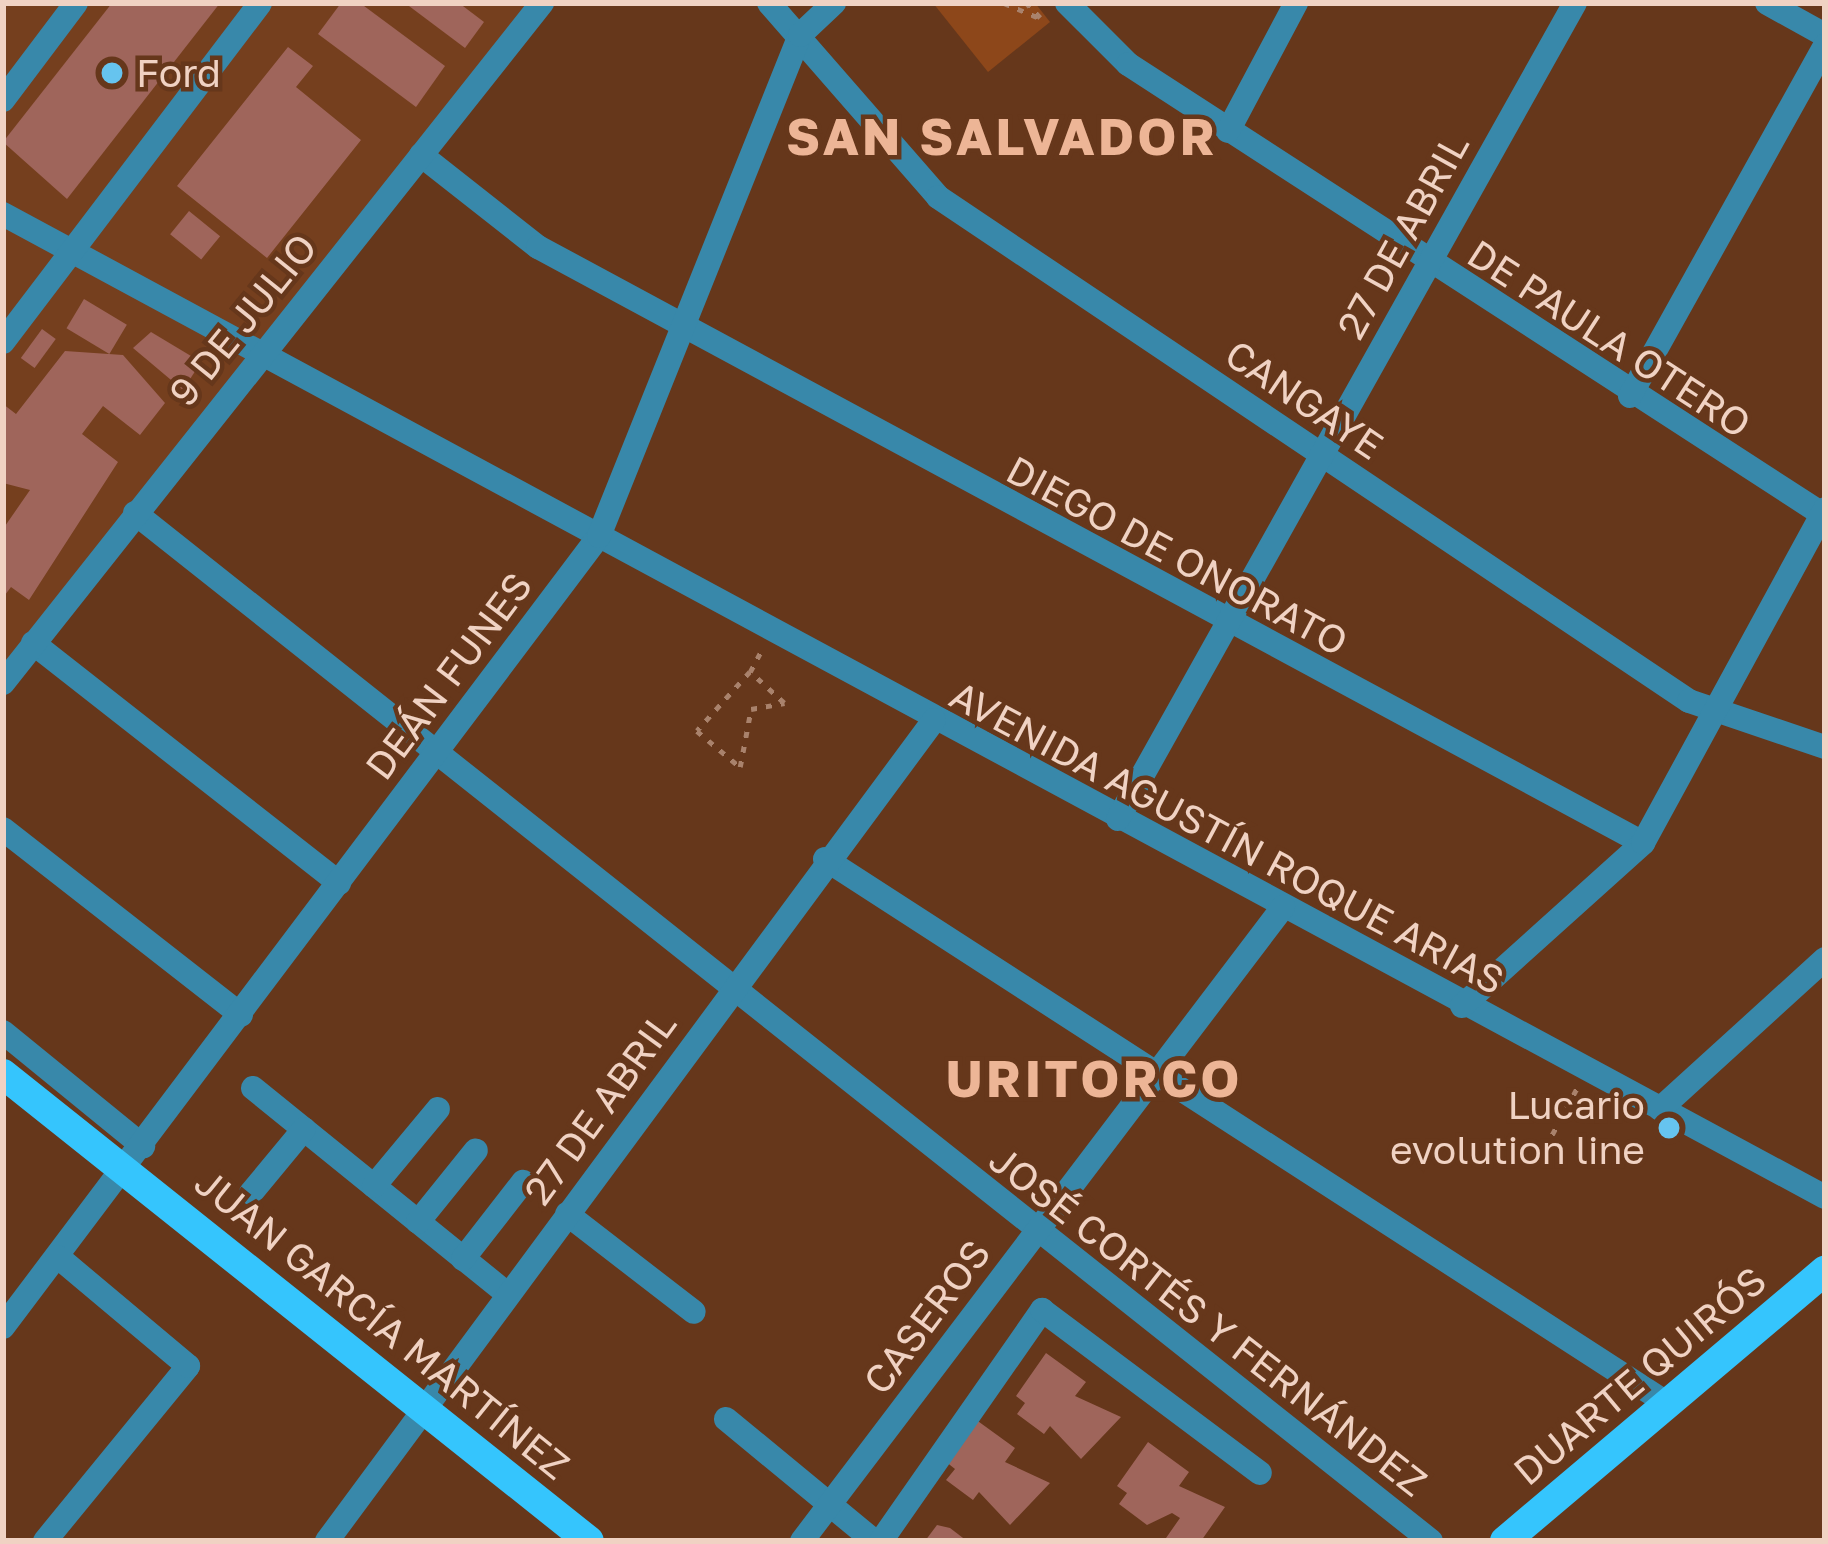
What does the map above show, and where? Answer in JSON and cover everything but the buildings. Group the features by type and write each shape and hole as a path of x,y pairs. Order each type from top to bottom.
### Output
{"main road":[{"name":"JUAN GARCÍA MARTÍNEZ","path":"3,1074 135,1156 422,1409 589,1541"},
{"name":"DUARTE QUIRÓS","path":"1505,1541 1825,1270"}],"street":[{"path":"3,100 76,3"},
{"path":"3,342 260,3"},
{"name":"9 DE JULIO","path":"3,683 542,3"},
{"name":"CANGAYE","path":"769,3 920,184 1714,714 1825,747"},
{"name":"DEÁN FUNES","path":"3,1327 598,536 800,35 834,3"},
{"name":"DE PAULA OTERO","path":"1067,3 1128,64 1630,396 1824,514"},
{"path":"1228,131 1296,3"},
{"name":"27 DE ABRIL","path":"1118,819 1575,3"},
{"path":"1767,3 1825,35"},
{"path":"1630,396 1825,46"},
{"name":"DIEGO DE ONORATO","path":"421,155 538,247 1226,626 1642,843"},
{"name":"AVENIDA AGUSTÍN ROQUE ARIAS","path":"3,214 264,352 770,633 1825,1198"},
{"name":"JOSÉ CORTÉS Y FERNÁNDEZ","path":"135,513 1036,1234 1431,1541"},
{"path":"1462,1006 1642,843 1824,514"},
{"path":"33,644 340,883"},
{"name":"27 DE ABRIL","path":"327,1541 825,859 934,720"},
{"path":"3,830 241,1015"},
{"path":"825,859 1668,1404"},
{"name":"CASEROS","path":"802,1541 1283,907"},
{"path":"1660,1109 1825,959"},
{"path":"3,1032 135,1156"},
{"path":"253,1088 508,1294"},
{"path":"374,1186 438,1108"},
{"path":"250,1193 304,1130"},
{"path":"418,1222 476,1150"},
{"path":"463,1258 523,1182"},
{"path":"567,1214 694,1312"},
{"path":"46,1541 188,1366 58,1257"},
{"path":"726,1419 877,1541 1042,1310 1260,1473"}],"path":[{"path":"1004,3 1040,18 1026,3"},
{"path":"750,672 784,703 751,709 740,766 697,731 750,672 770,633"},
{"path":"1538,1161 1587,1070"}],"shaded area":[{"path":"3,3 536,3 3,687"},
{"path":"933,3 1035,3 1050,22 988,72"}],"place":[{"name":"Ford","path":"112,73"},
{"name":"Lucario evolution line","path":"1669,1128"}],"district":[{"name":"SAN SALVADOR","path":"1002,136"},
{"name":"URITORCO","path":"1094,1078"}]}
